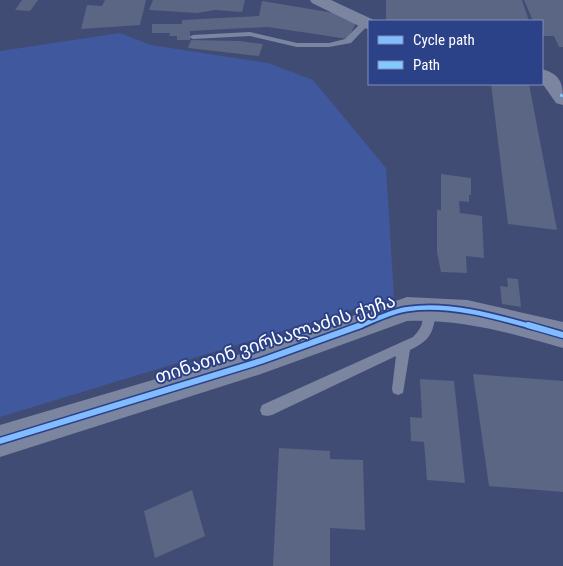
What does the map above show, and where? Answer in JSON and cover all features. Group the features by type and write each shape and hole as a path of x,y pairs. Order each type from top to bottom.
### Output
{"street":[{"path":"318,0 368,23"},
{"path":"543,76 549,79 562,96"},
{"name":"თინათინ ვირსალაძის ქუჩა","path":"0,441 262,361 407,309 431,307 466,311 563,335"}],"lane":[{"path":"193,37 250,34 297,45 329,45 348,41 368,23"},
{"path":"268,410 417,341 427,331 431,307"},
{"path":"398,389 404,347"}],"shaded area":[{"path":"120,33 151,45 268,63 313,80 386,168 394,297 0,417 0,51"}],"building":[{"path":"22,0 38,0 30,11 15,10"},
{"path":"105,0 146,0 140,25 81,29 87,5 102,6"},
{"path":"153,0 245,0 242,12 215,10 197,13 149,10"},
{"path":"386,0 522,0 529,20 386,20"},
{"path":"524,0 563,0 563,47 559,47 554,36 543,36 543,20 533,20"},
{"path":"262,1 334,13 356,23 348,39 268,27 190,31 190,40 177,40 177,36 169,36 170,33 152,33 152,24 182,24 182,20 259,16"},
{"path":"191,40 239,41 263,44 259,56 188,48"},
{"path":"491,85 529,85 557,230 508,224"},
{"path":"441,174 471,178 469,202 459,201 460,213 482,216 484,258 466,256 467,273 441,272 437,252 437,210 441,210"},
{"path":"507,278 518,279 521,307 502,304 500,286 508,287"},
{"path":"473,374 563,381 563,492 489,486"},
{"path":"420,379 454,381 465,483 427,480 424,442 411,441 410,417 422,418"},
{"path":"279,448 330,451 330,459 363,460 365,530 330,528 330,566 273,566"},
{"path":"192,490 205,536 155,558 144,511"}],"cycle path":[{"path":"0,441 261,361 407,309 447,309 486,315 563,335"}]}
